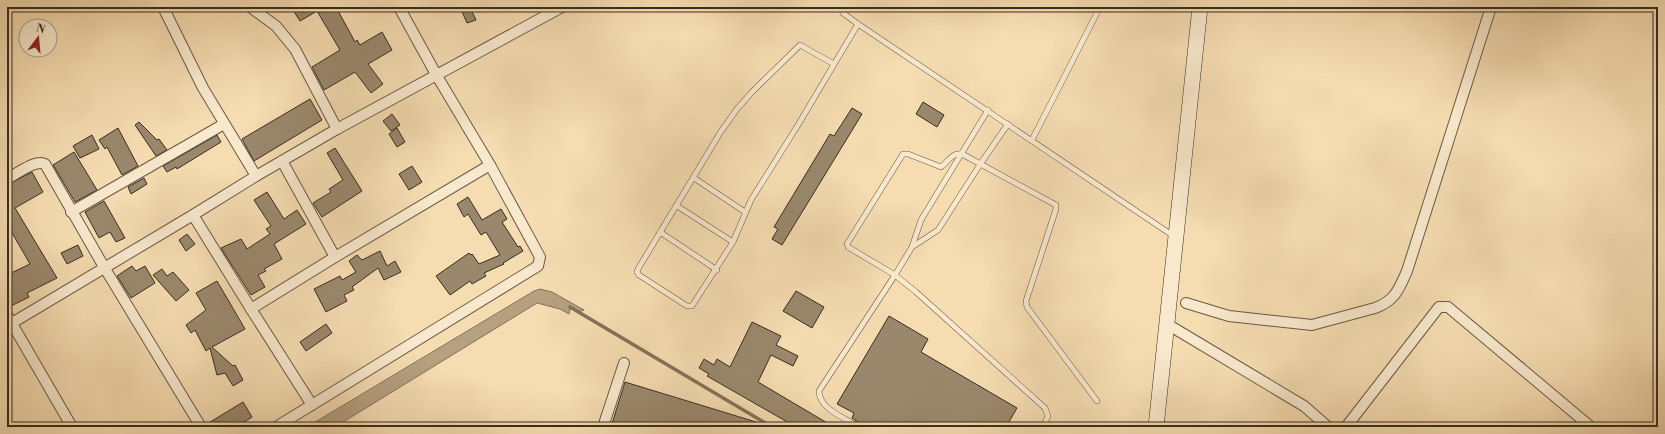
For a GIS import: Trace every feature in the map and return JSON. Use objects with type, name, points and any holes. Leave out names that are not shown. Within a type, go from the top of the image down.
[{"type":"street","points":[[163,7],[204,88],[256,176]]},
{"type":"street","points":[[250,7],[276,26],[295,49],[338,129]]},
{"type":"street","points":[[276,427],[538,266],[540,257],[490,165],[437,76],[399,7]]},
{"type":"street","points":[[1156,427],[1200,7]]},
{"type":"street","points":[[1186,303],[1229,316],[1312,325],[1384,305],[1392,298],[1399,289],[1406,271],[1491,7]]},
{"type":"street","points":[[72,427],[9,321],[193,215],[282,161],[437,76],[555,8]]},
{"type":"street","points":[[71,212],[224,124]]},
{"type":"street","points":[[282,161],[335,257]]},
{"type":"street","points":[[7,179],[36,163],[41,162],[46,166],[71,212],[201,427]]},
{"type":"street","points":[[251,310],[335,257],[490,165]]},
{"type":"street","points":[[193,215],[251,310],[312,405]]},
{"type":"street","points":[[1346,427],[1439,307],[1444,306],[1448,307],[1591,427]]},
{"type":"street","points":[[1167,324],[1304,406],[1328,427]]},
{"type":"street","points":[[603,427],[624,363]]},
{"type":"lane","points":[[841,7],[843,13],[858,24],[988,110],[1175,238]]},
{"type":"lane","points":[[1032,140],[1100,7]]},
{"type":"lane","points":[[834,64],[800,45],[796,47],[752,92],[720,133],[638,269],[637,272],[639,275],[690,307],[692,306],[717,270],[733,242],[745,212],[834,64],[858,24]]},
{"type":"lane","points":[[859,427],[825,406],[819,397],[818,391],[912,247],[920,220],[988,110]]},
{"type":"lane","points":[[912,247],[938,230],[1008,124]]},
{"type":"lane","points":[[1043,427],[1048,416],[1045,408],[895,275],[848,247],[847,244],[903,154],[908,154],[941,167],[953,155],[962,154],[1056,205],[1056,210],[1026,301],[1027,307],[1097,401]]},
{"type":"lane","points":[[694,178],[745,212]]},
{"type":"lane","points":[[677,206],[733,242]]},
{"type":"lane","points":[[660,232],[717,270]]},
{"type":"shaded area","points":[[540,289],[552,292],[584,310],[581,311],[570,309],[569,314],[560,309],[537,303],[335,427],[307,427],[534,291]]},
{"type":"building","points":[[291,7],[336,7],[355,42],[357,40],[360,45],[382,32],[392,50],[368,64],[383,84],[371,93],[355,72],[324,90],[312,67],[340,50],[317,11],[300,21]]},
{"type":"building","points":[[460,7],[470,7],[476,20],[467,23]]},
{"type":"building","points":[[310,99],[322,120],[254,161],[242,139]]},
{"type":"building","points":[[923,102],[944,115],[937,127],[916,114]]},
{"type":"building","points":[[852,108],[862,114],[782,245],[772,239],[778,229],[774,227],[830,134],[834,136]]},
{"type":"building","points":[[392,114],[400,125],[391,131],[383,121]]},
{"type":"building","points":[[139,122],[157,140],[159,139],[167,150],[156,156],[135,125]]},
{"type":"building","points":[[118,128],[138,166],[122,175],[107,147],[105,149],[99,140]]},
{"type":"building","points":[[397,128],[405,142],[397,147],[389,134]]},
{"type":"building","points":[[92,135],[99,149],[80,158],[73,146]]},
{"type":"building","points":[[217,135],[221,142],[177,169],[176,167],[167,172],[163,166]]},
{"type":"building","points":[[335,148],[362,191],[322,217],[313,203],[331,192],[329,189],[343,180],[327,153]]},
{"type":"building","points":[[74,152],[97,190],[75,202],[53,165]]},
{"type":"building","points":[[412,166],[422,182],[409,190],[399,174]]},
{"type":"building","points":[[32,172],[43,192],[15,208],[57,278],[27,293],[29,297],[7,308],[7,275],[30,264],[7,224],[7,185]]},
{"type":"building","points":[[144,178],[147,184],[131,194],[128,187]]},
{"type":"building","points":[[267,192],[284,219],[297,210],[306,224],[274,244],[282,259],[264,269],[266,271],[258,275],[265,287],[251,295],[221,248],[241,239],[247,249],[270,234],[266,229],[271,226],[254,200]]},
{"type":"building","points":[[468,197],[482,220],[501,209],[507,219],[502,222],[518,247],[520,246],[523,251],[503,263],[504,264],[484,273],[486,276],[472,284],[470,281],[450,295],[436,276],[469,253],[471,255],[472,254],[479,264],[500,255],[486,232],[481,235],[468,214],[464,217],[457,204]]},
{"type":"building","points":[[104,201],[125,238],[116,242],[110,232],[99,238],[85,212]]},
{"type":"building","points":[[187,234],[195,244],[186,251],[179,240]]},
{"type":"building","points":[[78,245],[83,256],[67,264],[61,253]]},
{"type":"building","points":[[380,251],[387,266],[395,261],[401,272],[384,280],[378,268],[352,287],[354,290],[344,295],[347,301],[326,312],[314,289],[340,276],[342,280],[356,272],[349,261],[357,255],[362,260]]},
{"type":"building","points":[[132,266],[136,271],[145,266],[155,283],[131,298],[117,276]]},
{"type":"building","points":[[162,269],[167,276],[173,272],[189,290],[176,301],[153,275]]},
{"type":"building","points":[[217,281],[245,329],[212,347],[233,366],[235,365],[243,380],[233,386],[225,373],[217,375],[210,348],[206,351],[195,330],[191,333],[186,325],[206,310],[196,293]]},
{"type":"building","points":[[796,291],[824,307],[812,328],[783,311]]},
{"type":"building","points":[[889,316],[928,339],[921,352],[1017,408],[1006,427],[863,427],[852,418],[854,413],[837,404]]},
{"type":"building","points":[[752,322],[781,336],[776,345],[798,356],[793,366],[771,355],[758,382],[834,427],[796,427],[707,376],[709,374],[699,368],[704,359],[714,365],[717,359],[730,367]]},
{"type":"building","points":[[326,324],[332,333],[306,351],[300,342]]},
{"type":"building","points":[[625,382],[766,425],[765,427],[661,427],[644,422],[642,427],[611,427]]},
{"type":"building","points":[[243,402],[252,417],[236,427],[207,427],[207,424]]},
{"type":"waterway","points":[[570,307],[772,427]]}]
